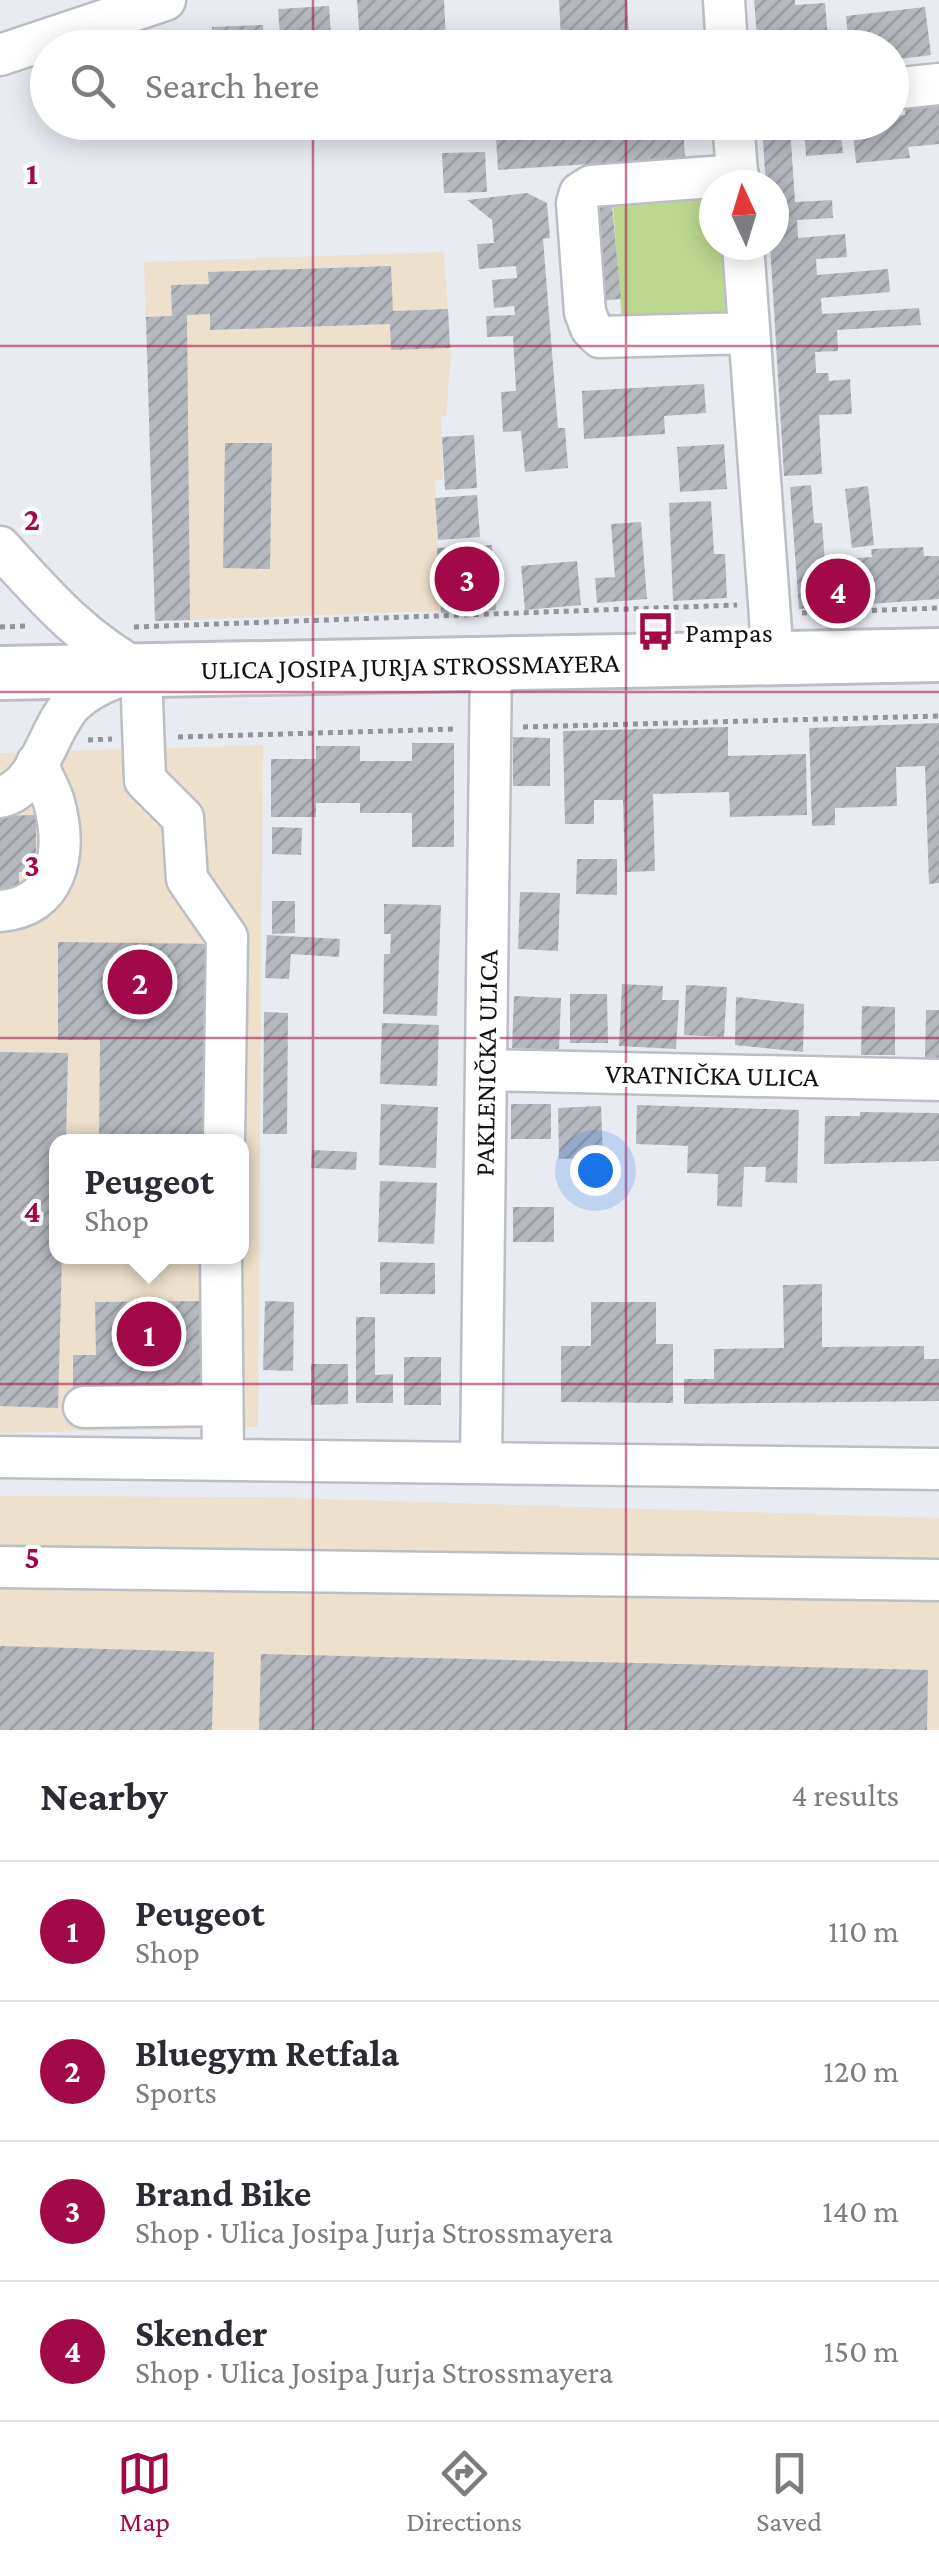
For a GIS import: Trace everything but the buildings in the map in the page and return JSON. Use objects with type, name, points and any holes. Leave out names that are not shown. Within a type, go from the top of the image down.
[{"type":"main road","name":"ULICA JOSIPA JURJA STROSSMAYERA","points":[[0,672],[144,649],[490,664],[939,655]]},
{"type":"street","points":[[75,30],[165,0]]},
{"type":"street","points":[[724,0],[726,30]]},
{"type":"street","points":[[0,55],[30,45]]},
{"type":"street","points":[[909,87],[939,84]]},
{"type":"street","points":[[735,140],[737,170]]},
{"type":"street","points":[[699,182],[591,186],[580,193],[577,203],[585,312],[591,328],[600,337],[749,333]]},
{"type":"street","points":[[744,260],[773,659]]},
{"type":"street","points":[[0,547],[88,639],[144,649]]},
{"type":"street","points":[[0,586],[54,606]]},
{"type":"street","points":[[0,797],[10,795],[24,782],[71,705],[144,649]]},
{"type":"street","points":[[144,649],[145,780],[182,818],[187,879],[228,937],[224,1134]]},
{"type":"street","name":"PAKLENIČKA ULICA","points":[[481,1462],[490,664]]},
{"type":"street","points":[[0,912],[34,904],[56,877],[55,804],[37,763]]},
{"type":"street","name":"VRATNIČKA ULICA","points":[[486,1070],[939,1080]]},
{"type":"street","points":[[220,1264],[223,1458]]},
{"type":"street","points":[[84,1407],[222,1405]]},
{"type":"street","points":[[0,1457],[939,1470]]},
{"type":"street","points":[[0,1567],[939,1580]]},
{"type":"path","points":[[144,649],[770,603],[793,602],[793,613],[939,608]]},
{"type":"shaded area","points":[[444,252],[451,355],[446,416],[441,416],[443,480],[435,480],[440,611],[155,621],[144,262]]},
{"type":"shaded area","points":[[263,745],[258,1427],[0,1433],[0,753]]},
{"type":"shaded area","points":[[0,1496],[258,1497],[939,1518],[939,1730],[0,1730]]},
{"type":"green space","points":[[699,188],[699,260],[729,260],[732,301],[724,315],[622,322],[613,206],[593,206]]},
{"type":"place","name":"Brand Bike","points":[[467,579]]},
{"type":"place","name":"Skender","points":[[838,591]]},
{"type":"place","name":"Pampas","points":[[655,632]]},
{"type":"place","name":"Bluegym Retfala","points":[[140,982]]},
{"type":"place","name":"Peugeot","points":[[149,1334]]}]
